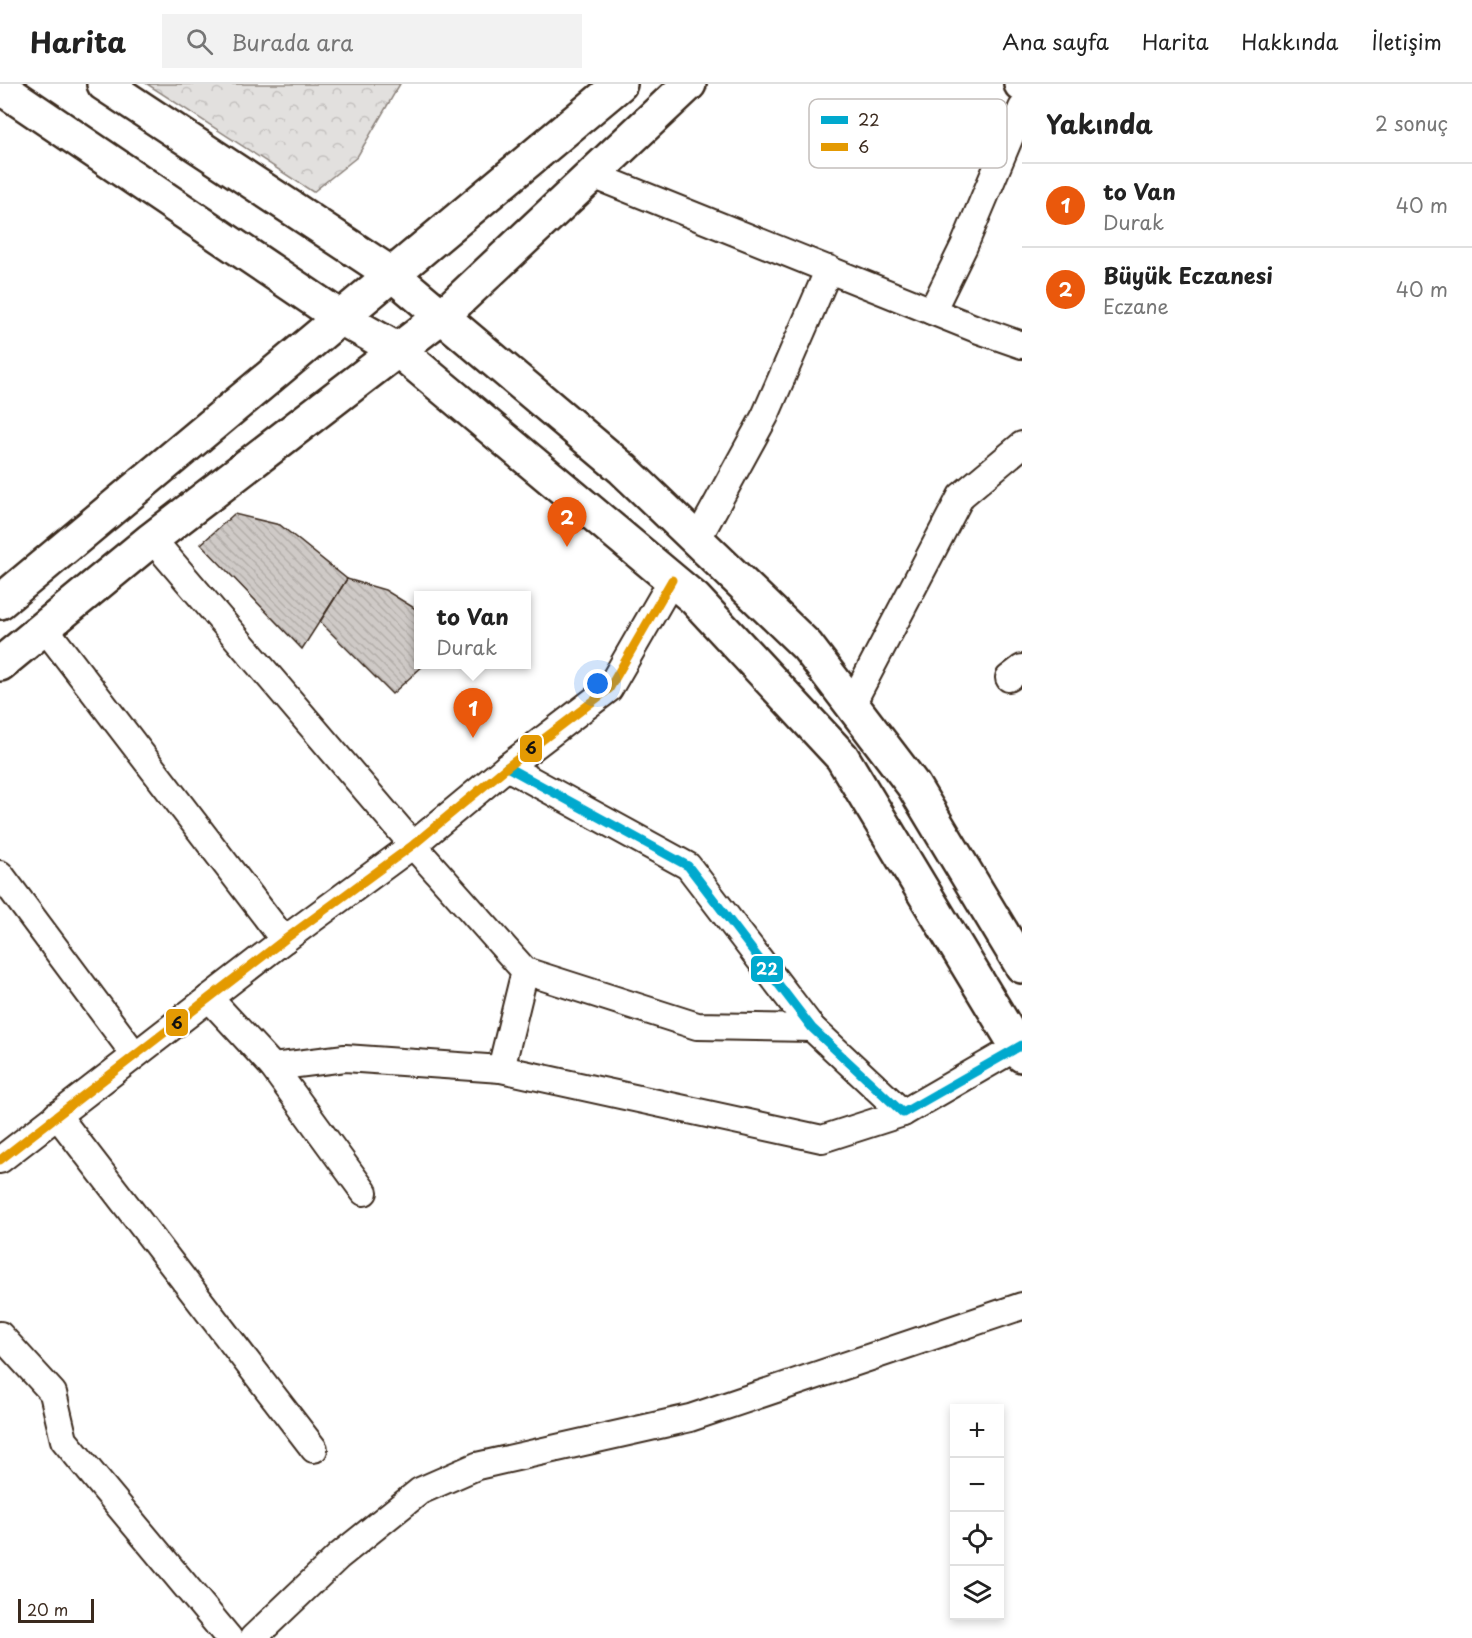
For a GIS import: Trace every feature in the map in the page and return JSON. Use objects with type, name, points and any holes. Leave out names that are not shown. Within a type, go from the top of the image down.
[{"type":"street","points":[[104,84],[393,275],[623,469],[697,540],[807,646],[852,704],[913,785],[1022,966]]},
{"type":"street","points":[[0,602],[620,84]]},
{"type":"street","points":[[0,664],[152,539],[442,316],[689,84]]},
{"type":"street","points":[[0,87],[341,318],[398,350],[695,599],[842,757],[1021,1047],[903,1113],[822,1139],[501,1069],[345,1058],[273,1066]]},
{"type":"street","points":[[1007,144],[1022,108]]},
{"type":"street","points":[[932,311],[964,246],[997,168]]},
{"type":"street","points":[[593,175],[1022,345]]},
{"type":"street","points":[[697,540],[765,416],[829,269]]},
{"type":"street","points":[[852,704],[961,496],[1022,445]]},
{"type":"street","points":[[152,539],[413,845],[525,971],[697,1026],[812,1028]]},
{"type":"street","points":[[0,1160],[284,940],[413,845],[507,767],[609,689],[672,580]]},
{"type":"street","points":[[44,627],[284,940]]},
{"type":"street","points":[[507,767],[688,866],[812,1028],[903,1113]]},
{"type":"street","points":[[0,874],[135,1055]]},
{"type":"street","points":[[501,1069],[525,971]]},
{"type":"street","points":[[209,998],[273,1066],[364,1192]]},
{"type":"street","points":[[57,1115],[314,1449]]},
{"type":"street","points":[[252,1638],[339,1556],[420,1491],[477,1466],[690,1418],[1022,1306]]},
{"type":"street","points":[[0,1335],[53,1393],[64,1440],[229,1638]]},
{"type":"green space","points":[[147,84],[400,84],[357,157],[313,192]]},
{"type":"building","points":[[234,514],[280,525],[347,579],[302,649],[201,544]]},
{"type":"building","points":[[347,579],[385,590],[414,608],[414,669],[420,669],[392,694],[320,622]]},
{"type":"transit line","name":"6","points":[[0,1160],[284,940],[413,845],[507,767],[609,689],[672,580]]},
{"type":"transit line","name":"22","points":[[507,767],[688,866],[812,1028],[903,1113],[1022,1045]]},
{"type":"place","name":"Büyük Eczanesi","points":[[567,547]]},
{"type":"place","name":"to Van","points":[[473,738]]}]
